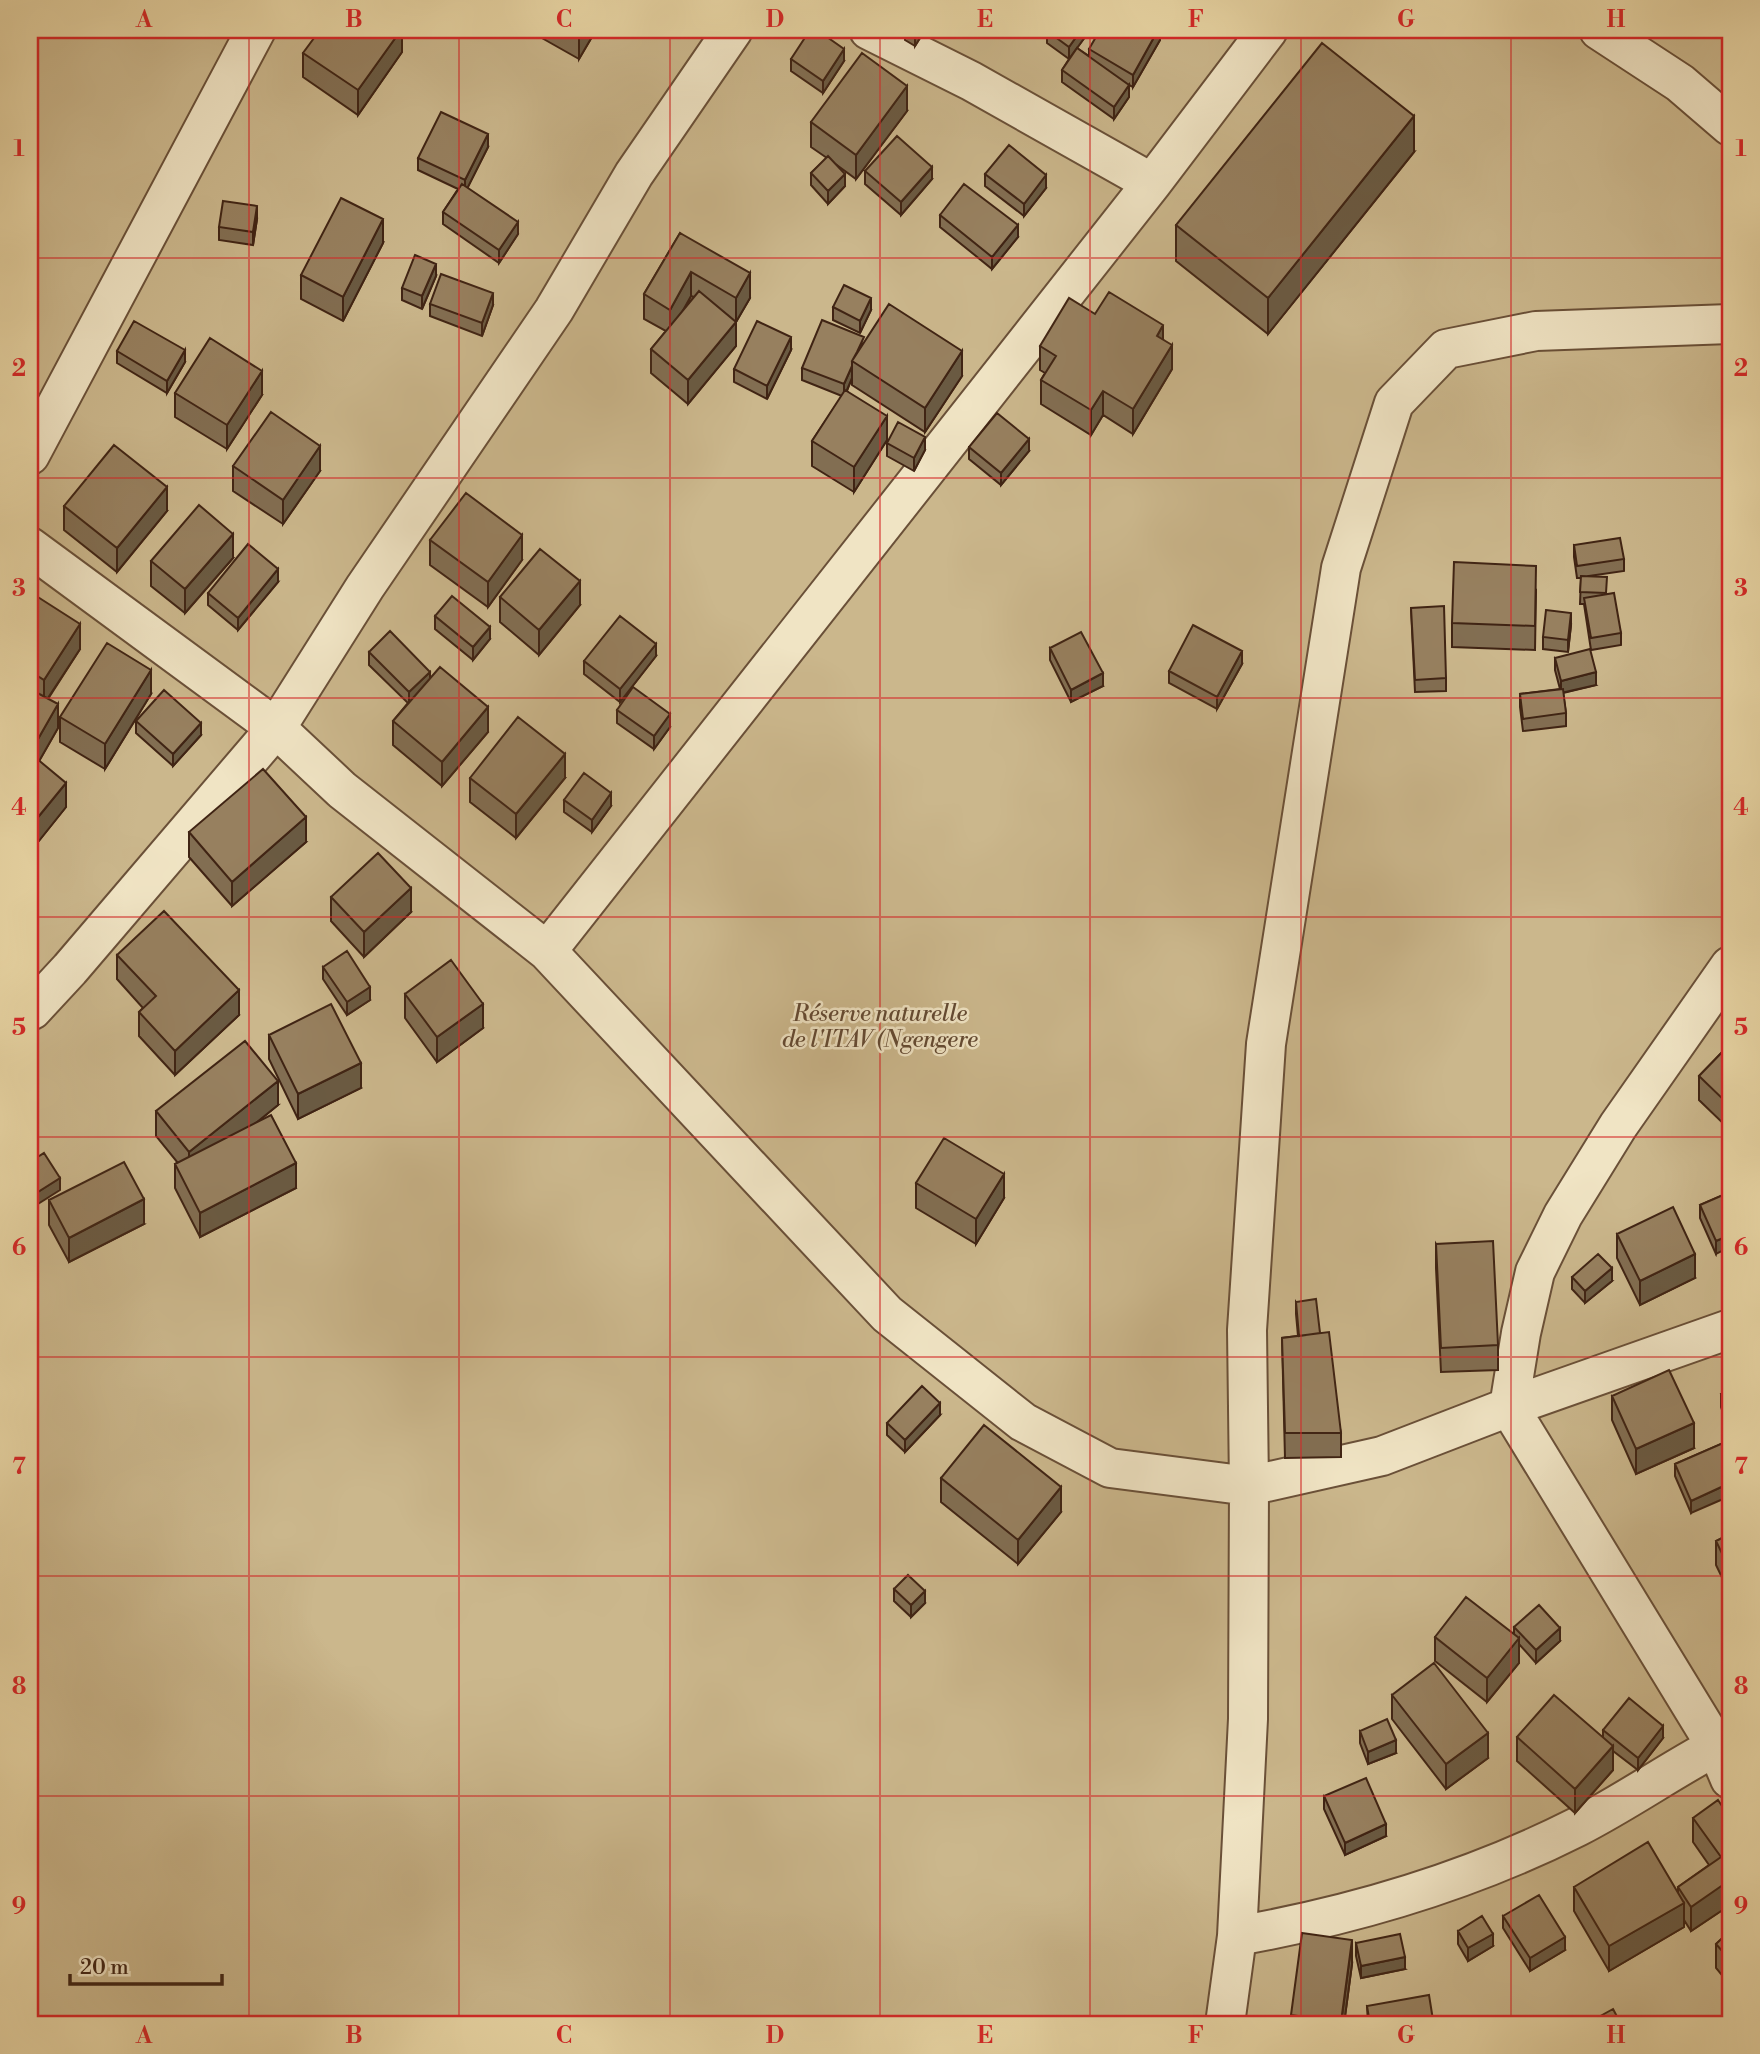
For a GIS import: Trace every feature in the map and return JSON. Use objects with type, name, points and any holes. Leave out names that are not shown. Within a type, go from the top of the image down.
[{"type":"street","points":[[30,455],[256,30]]},
{"type":"street","points":[[30,1007],[32,1010],[70,969],[276,728],[365,587],[554,310],[634,174],[733,30]]},
{"type":"street","points":[[869,30],[971,81],[1152,183]]},
{"type":"street","points":[[547,951],[1152,183],[1268,30]]},
{"type":"street","points":[[1599,30],[1680,83],[1730,126]]},
{"type":"street","points":[[1225,2024],[1237,1936],[1248,1719],[1247,1330],[1266,1044],[1341,568],[1394,403],[1446,349],[1536,331],[1730,324]]},
{"type":"street","points":[[30,547],[276,728],[342,790],[547,951],[887,1314],[1023,1422],[1110,1468],[1249,1486],[1382,1456],[1508,1407],[1730,1329]]},
{"type":"street","points":[[1237,1936],[1301,1925],[1472,1873],[1578,1826],[1725,1754],[1508,1407],[1535,1272],[1563,1215],[1618,1126],[1730,966]]},
{"type":"green space","name":"Réserve naturelle de l'ITAV (Ngengere","points":[[30,30],[1730,30],[1730,2024],[30,2024]]},
{"type":"building","points":[[320,30],[401,30],[358,90],[303,53]]},
{"type":"building","points":[[810,30],[817,30],[844,49],[823,81],[791,59]]},
{"type":"building","points":[[1048,30],[1081,30],[1069,47]]},
{"type":"building","points":[[1100,30],[1158,30],[1133,75],[1089,49]]},
{"type":"building","points":[[1322,43],[1414,116],[1268,298],[1176,225]]},
{"type":"building","points":[[1077,48],[1129,85],[1114,107],[1062,70]]},
{"type":"building","points":[[862,53],[907,86],[856,155],[811,122]]},
{"type":"building","points":[[441,112],[488,134],[465,180],[418,158]]},
{"type":"building","points":[[897,136],[932,167],[901,202],[865,171]]},
{"type":"building","points":[[1009,145],[1046,175],[1024,204],[985,174]]},
{"type":"building","points":[[828,156],[845,174],[828,191],[811,173]]},
{"type":"building","points":[[462,184],[518,222],[499,250],[443,212]]},
{"type":"building","points":[[964,184],[1018,225],[992,257],[940,215]]},
{"type":"building","points":[[341,198],[383,219],[343,297],[301,275]]},
{"type":"building","points":[[223,201],[257,206],[253,232],[219,227]]},
{"type":"building","points":[[680,233],[750,273],[736,298],[691,272],[670,310],[644,294]]},
{"type":"building","points":[[415,255],[436,264],[422,296],[402,288]]},
{"type":"building","points":[[441,274],[493,293],[482,323],[430,304]]},
{"type":"building","points":[[844,285],[871,298],[860,321],[833,307]]},
{"type":"building","points":[[699,291],[736,322],[688,380],[651,349]]},
{"type":"building","points":[[1109,292],[1163,325],[1157,336],[1172,345],[1133,409],[1103,391],[1091,410],[1041,380],[1056,356],[1040,346],[1069,298],[1095,314]]},
{"type":"building","points":[[889,304],[962,351],[925,408],[852,361]]},
{"type":"building","points":[[822,320],[864,337],[844,384],[802,368]]},
{"type":"building","points":[[134,321],[185,350],[167,381],[117,351]]},
{"type":"building","points":[[757,321],[791,337],[767,386],[734,369]]},
{"type":"building","points":[[210,338],[262,371],[227,425],[175,393]]},
{"type":"building","points":[[845,390],[887,416],[854,467],[812,441]]},
{"type":"building","points":[[271,412],[320,446],[283,500],[233,466]]},
{"type":"building","points":[[997,413],[1029,439],[1001,473],[969,447]]},
{"type":"building","points":[[898,422],[925,437],[914,458],[887,443]]},
{"type":"building","points":[[114,445],[167,487],[117,548],[64,506]]},
{"type":"building","points":[[466,493],[522,535],[488,582],[430,540]]},
{"type":"building","points":[[199,505],[233,534],[185,589],[151,561]]},
{"type":"building","points":[[1620,538],[1624,559],[1577,566],[1574,545]]},
{"type":"building","points":[[248,544],[278,569],[238,618],[208,593]]},
{"type":"building","points":[[540,549],[580,581],[539,630],[500,597]]},
{"type":"building","points":[[1454,562],[1536,566],[1535,626],[1452,623]]},
{"type":"building","points":[[1581,576],[1607,577],[1606,593],[1580,592]]},
{"type":"building","points":[[30,592],[80,624],[44,680],[30,671]]},
{"type":"building","points":[[1614,593],[1621,633],[1591,638],[1584,598]]},
{"type":"building","points":[[452,596],[490,627],[473,647],[435,616]]},
{"type":"building","points":[[1444,606],[1446,678],[1415,680],[1411,608]]},
{"type":"building","points":[[1546,610],[1571,613],[1568,640],[1543,637]]},
{"type":"building","points":[[620,616],[656,644],[620,689],[584,661]]},
{"type":"building","points":[[1193,625],[1242,651],[1217,697],[1169,671]]},
{"type":"building","points":[[390,631],[430,672],[409,692],[369,652]]},
{"type":"building","points":[[1081,632],[1103,673],[1071,690],[1050,648]]},
{"type":"building","points":[[107,643],[151,670],[105,744],[60,717]]},
{"type":"building","points":[[1590,649],[1596,672],[1561,681],[1555,658]]},
{"type":"building","points":[[440,667],[488,707],[442,762],[393,721]]},
{"type":"building","points":[[633,687],[670,714],[654,736],[617,710]]},
{"type":"building","points":[[30,689],[58,704],[34,746],[30,744]]},
{"type":"building","points":[[1563,689],[1566,713],[1523,719],[1520,694]]},
{"type":"building","points":[[164,690],[201,723],[173,754],[136,721]]},
{"type":"building","points":[[518,717],[565,754],[516,814],[470,778]]},
{"type":"building","points":[[30,753],[66,783],[30,827]]},
{"type":"building","points":[[263,769],[306,817],[232,882],[189,832]]},
{"type":"building","points":[[584,773],[611,793],[592,820],[564,800]]},
{"type":"building","points":[[378,853],[411,888],[364,932],[331,897]]},
{"type":"building","points":[[164,911],[239,990],[175,1051],[139,1012],[156,996],[117,955]]},
{"type":"building","points":[[347,951],[370,987],[347,1002],[323,967]]},
{"type":"building","points":[[451,960],[483,1004],[437,1037],[405,994]]},
{"type":"building","points":[[331,1004],[361,1063],[298,1094],[269,1035]]},
{"type":"building","points":[[245,1041],[278,1081],[189,1152],[156,1111]]},
{"type":"building","points":[[1730,1044],[1730,1106],[1699,1076]]},
{"type":"building","points":[[271,1115],[296,1163],[200,1213],[175,1164]]},
{"type":"building","points":[[944,1138],[1004,1174],[976,1219],[916,1183]]},
{"type":"building","points":[[44,1153],[60,1178],[30,1197],[30,1162]]},
{"type":"building","points":[[124,1162],[144,1199],[69,1238],[49,1200]]},
{"type":"building","points":[[1730,1192],[1730,1235],[1716,1241],[1700,1205]]},
{"type":"building","points":[[1673,1207],[1695,1254],[1640,1281],[1617,1234]]},
{"type":"building","points":[[1493,1241],[1498,1345],[1441,1348],[1436,1244]]},
{"type":"building","points":[[1598,1254],[1612,1268],[1585,1291],[1572,1277]]},
{"type":"building","points":[[1316,1299],[1320,1333],[1299,1336],[1296,1302]]},
{"type":"building","points":[[1329,1332],[1341,1433],[1285,1433],[1282,1338]]},
{"type":"building","points":[[1669,1370],[1694,1423],[1636,1449],[1612,1396]]},
{"type":"building","points":[[922,1386],[940,1403],[905,1440],[887,1423]]},
{"type":"building","points":[[1730,1391],[1730,1420],[1721,1394]]},
{"type":"building","points":[[984,1425],[1061,1487],[1018,1540],[941,1478]]},
{"type":"building","points":[[1730,1440],[1730,1483],[1691,1501],[1675,1464]]},
{"type":"building","points":[[1730,1534],[1730,1570],[1716,1541]]},
{"type":"building","points":[[908,1575],[925,1591],[911,1605],[894,1589]]},
{"type":"building","points":[[1466,1597],[1519,1638],[1487,1678],[1435,1637]]},
{"type":"building","points":[[1539,1605],[1560,1628],[1536,1650],[1514,1627]]},
{"type":"building","points":[[1730,1634],[1730,1652],[1723,1639]]},
{"type":"building","points":[[1434,1663],[1488,1733],[1446,1764],[1392,1695]]},
{"type":"building","points":[[1554,1695],[1613,1746],[1575,1789],[1517,1737]]},
{"type":"building","points":[[1629,1698],[1663,1726],[1638,1758],[1603,1730]]},
{"type":"building","points":[[1387,1719],[1396,1740],[1368,1752],[1360,1731]]},
{"type":"building","points":[[1366,1778],[1386,1824],[1345,1843],[1324,1796]]},
{"type":"building","points":[[1718,1800],[1730,1818],[1730,1880],[1691,1907],[1678,1887],[1721,1857],[1693,1818]]},
{"type":"building","points":[[1648,1842],[1684,1903],[1609,1946],[1574,1887]]},
{"type":"building","points":[[1539,1895],[1565,1937],[1530,1958],[1503,1916]]},
{"type":"building","points":[[1482,1916],[1493,1934],[1468,1948],[1458,1931]]},
{"type":"building","points":[[1730,1931],[1730,1960],[1716,1944]]},
{"type":"building","points":[[1302,1933],[1352,1940],[1341,2022],[1291,2015]]},
{"type":"building","points":[[1400,1934],[1405,1957],[1361,1966],[1356,1943]]},
{"type":"building","points":[[1429,1995],[1433,2020],[1412,2024],[1370,2024],[1367,2006]]},
{"type":"building","points":[[1613,2009],[1621,2024],[1586,2024]]}]
